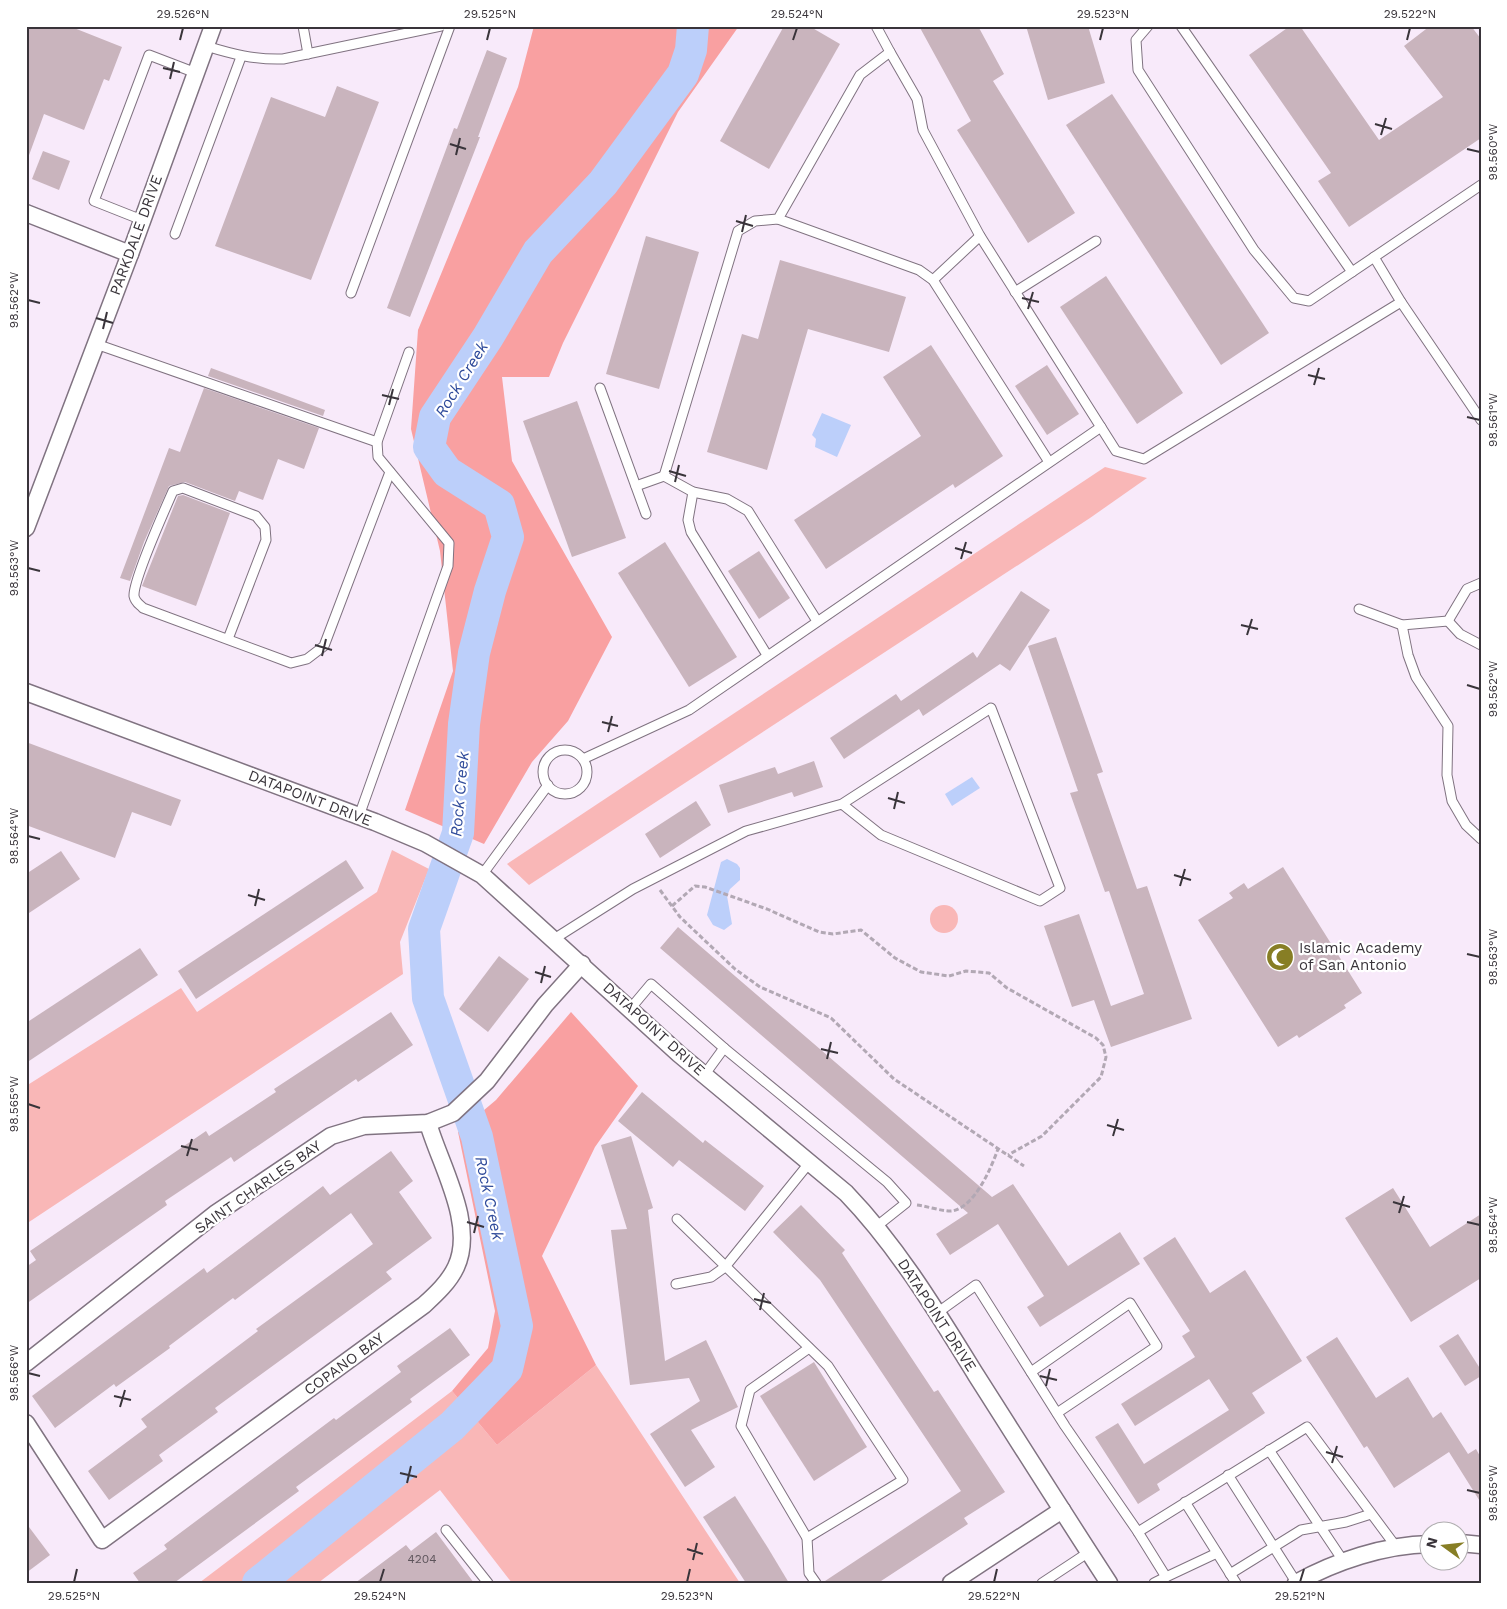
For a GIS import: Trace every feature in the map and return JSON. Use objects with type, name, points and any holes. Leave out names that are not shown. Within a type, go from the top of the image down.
[{"type":"street","name":"PARKDALE DRIVE","points":[[26,528],[130,254],[206,46],[210,27]]},
{"type":"street","points":[[26,214],[130,254]]},
{"type":"street","name":"DATAPOINT DRIVE","points":[[26,692],[359,816],[425,844],[477,871],[582,964],[679,1054],[846,1193],[877,1226],[937,1313],[1109,1583]]},
{"type":"street","name":"SAINT CHARLES BAY","points":[[26,1362],[215,1214],[313,1147],[332,1136],[364,1126],[428,1123],[453,1113],[487,1081],[545,1005],[582,964]]},
{"type":"street","name":"COPANO BAY","points":[[26,1423],[102,1540],[424,1305],[441,1288],[460,1257],[460,1215],[428,1123]]},
{"type":"street","points":[[951,1583],[1062,1510]]},
{"type":"street","points":[[1296,1582],[1317,1578],[1344,1562],[1397,1548],[1420,1545]]},
{"type":"lane","points":[[303,26],[308,54]]},
{"type":"lane","points":[[206,46],[241,57],[262,60],[308,54],[441,26]]},
{"type":"lane","points":[[351,293],[450,26]]},
{"type":"lane","points":[[876,26],[917,99],[923,130],[980,236],[1116,451],[1144,459],[1401,302]]},
{"type":"lane","points":[[1148,26],[1136,40],[1138,70],[1254,250],[1294,298],[1309,301],[1481,185]]},
{"type":"lane","points":[[1180,26],[1352,272]]},
{"type":"lane","points":[[778,219],[860,75],[890,52]]},
{"type":"lane","points":[[142,220],[94,202],[149,55],[196,73]]},
{"type":"lane","points":[[175,234],[241,57]]},
{"type":"lane","points":[[664,476],[738,230],[755,221],[778,219],[919,270],[933,280],[1049,462]]},
{"type":"lane","points":[[933,280],[980,236]]},
{"type":"lane","points":[[1015,292],[1096,241]]},
{"type":"lane","points":[[1374,257],[1401,302],[1481,420]]},
{"type":"lane","points":[[96,344],[377,442]]},
{"type":"lane","points":[[359,816],[448,566],[448,543],[378,457],[377,442],[409,352]]},
{"type":"lane","points":[[600,388],[646,514]]},
{"type":"lane","points":[[583,759],[689,710],[1101,427]]},
{"type":"lane","points":[[228,639],[266,540],[265,527],[256,516],[223,501],[183,488],[173,491],[141,571],[134,595],[136,602],[144,608],[291,663],[307,659],[324,646],[390,472]]},
{"type":"lane","points":[[636,486],[664,476],[693,492],[727,499],[748,511],[817,621]]},
{"type":"lane","points":[[693,492],[688,520],[691,532],[767,655]]},
{"type":"lane","points":[[1448,621],[1466,590],[1481,583]]},
{"type":"lane","points":[[1360,609],[1402,625],[1448,621]]},
{"type":"lane","points":[[1448,621],[1460,634],[1481,645]]},
{"type":"lane","points":[[1402,625],[1408,655],[1416,677],[1448,726],[1447,775],[1452,801],[1466,825],[1481,839]]},
{"type":"lane","points":[[554,939],[652,879],[746,831],[842,804],[992,708],[1060,888],[1040,901],[881,835],[842,804]]},
{"type":"lane","points":[[571,751],[583,759],[586,766],[586,781],[575,792],[560,794],[548,785],[544,770],[550,757],[556,752],[571,751]]},
{"type":"lane","points":[[477,871],[548,785]]},
{"type":"lane","points":[[630,1009],[652,984],[724,1048],[887,1182],[906,1203],[877,1226]]},
{"type":"lane","points":[[705,1074],[724,1048]]},
{"type":"lane","points":[[676,1284],[711,1277],[725,1267],[810,1162]]},
{"type":"lane","points":[[677,1219],[828,1366],[903,1480],[807,1538]]},
{"type":"lane","points":[[937,1313],[976,1285],[1057,1413],[1138,1532],[1166,1577]]},
{"type":"lane","points":[[1031,1372],[1130,1302],[1156,1346],[1057,1413]]},
{"type":"lane","points":[[809,1348],[750,1390],[740,1426],[807,1538],[809,1573],[816,1583]]},
{"type":"lane","points":[[1138,1532],[1307,1427],[1397,1548]]},
{"type":"lane","points":[[1269,1450],[1344,1562]]},
{"type":"lane","points":[[1228,1476],[1296,1582]]},
{"type":"lane","points":[[1185,1502],[1236,1583]]},
{"type":"lane","points":[[1230,1574],[1301,1530],[1346,1522],[1371,1514]]},
{"type":"lane","points":[[446,1530],[488,1583]]},
{"type":"lane","points":[[1048,1581],[1089,1552]]},
{"type":"lane","points":[[1154,1583],[1217,1553]]},
{"type":"path","points":[[652,879],[680,917],[736,969],[760,987],[832,1018],[894,1079],[1024,1166]]},
{"type":"path","points":[[672,906],[695,886],[710,888],[731,895],[819,932],[833,934],[853,929],[861,930],[895,958],[921,972],[949,976],[966,971],[988,974],[1013,992],[1096,1038],[1103,1045],[1106,1057],[1101,1077],[1042,1136],[1008,1156]]},
{"type":"path","points":[[906,1203],[948,1210],[962,1207],[976,1194],[991,1167],[998,1149]]},
{"type":"shaded area","points":[[534,26],[739,26],[678,112],[563,343],[549,377],[502,377],[512,461],[612,637],[568,721],[532,762],[484,844],[405,810],[453,671],[440,551],[411,429],[418,330],[518,87]]},
{"type":"shaded area","points":[[1105,467],[1147,478],[1090,518],[529,885],[507,864]]},
{"type":"shaded area","points":[[392,850],[429,869],[400,942],[403,974],[26,1224],[26,1086],[181,988],[197,1012],[377,892]]},
{"type":"shaded area","points":[[944,905],[954,909],[958,919],[954,929],[944,933],[934,929],[930,919],[934,909]]},
{"type":"shaded area","points":[[571,1012],[638,1086],[595,1147],[542,1256],[596,1365],[497,1445],[452,1391],[488,1348],[495,1311],[458,1132],[496,1100]]},
{"type":"shaded area","points":[[596,1365],[740,1583],[512,1583],[440,1490],[318,1583],[199,1583],[452,1391],[497,1445]]},
{"type":"water","points":[[822,413],[851,425],[837,457],[815,447],[816,439],[812,435]]},
{"type":"water","points":[[972,777],[980,788],[952,806],[945,794]]},
{"type":"water","points":[[727,859],[737,864],[740,868],[740,880],[730,889],[727,896],[732,924],[724,930],[713,925],[707,915],[721,862]]},
{"type":"building","points":[[26,26],[69,26],[122,47],[109,81],[104,79],[84,130],[44,114],[28,158]]},
{"type":"building","points":[[784,26],[809,26],[840,44],[769,169],[720,141]]},
{"type":"building","points":[[919,26],[978,26],[1004,74],[993,81],[1075,213],[1028,243],[957,130],[971,121]]},
{"type":"building","points":[[1026,26],[1088,26],[1105,83],[1048,100]]},
{"type":"building","points":[[1290,26],[1300,26],[1379,140],[1443,97],[1404,46],[1430,26],[1471,26],[1481,39],[1481,138],[1349,227],[1318,181],[1331,173],[1249,55]]},
{"type":"building","points":[[487,50],[507,58],[478,137],[480,137],[410,317],[387,308],[454,128],[457,129]]},
{"type":"building","points":[[337,86],[379,102],[311,280],[215,246],[271,97],[325,117]]},
{"type":"building","points":[[1112,94],[1269,333],[1221,365],[1066,125]]},
{"type":"building","points":[[43,151],[70,161],[59,190],[32,179]]},
{"type":"building","points":[[646,236],[699,252],[659,389],[606,374]]},
{"type":"building","points":[[780,260],[906,297],[889,352],[808,329],[767,470],[707,452],[742,334],[758,339]]},
{"type":"building","points":[[1106,276],[1183,393],[1137,424],[1060,307]]},
{"type":"building","points":[[931,345],[1003,456],[955,488],[953,484],[826,569],[794,520],[921,436],[883,377]]},
{"type":"building","points":[[1047,365],[1079,414],[1047,435],[1015,386]]},
{"type":"building","points":[[211,368],[325,410],[323,416],[208,376]]},
{"type":"building","points":[[204,388],[319,428],[304,469],[278,459],[263,500],[239,491],[235,501],[185,482],[169,486],[144,542],[130,581],[120,578],[169,448],[180,452]]},
{"type":"building","points":[[577,401],[626,538],[572,557],[523,421]]},
{"type":"building","points":[[183,495],[230,513],[196,606],[142,586],[178,496]]},
{"type":"building","points":[[665,542],[737,657],[689,687],[618,573]]},
{"type":"building","points":[[759,551],[790,598],[759,619],[728,571]]},
{"type":"building","points":[[1021,591],[1050,610],[1010,671],[1000,664],[923,716],[919,709],[844,759],[830,738],[896,694],[901,701],[973,652],[977,658]]},
{"type":"building","points":[[1056,637],[1103,772],[1097,774],[1137,889],[1147,886],[1192,1019],[1111,1047],[1094,1000],[1072,1007],[1044,926],[1079,914],[1111,1006],[1144,994],[1109,891],[1105,892],[1070,793],[1078,791],[1028,646]]},
{"type":"building","points":[[26,742],[181,800],[171,826],[132,812],[115,858],[26,825]]},
{"type":"building","points":[[814,761],[823,787],[794,797],[792,792],[728,813],[719,785],[775,767],[778,774]]},
{"type":"building","points":[[696,801],[711,825],[660,858],[645,834]]},
{"type":"building","points":[[61,851],[80,879],[26,915],[26,874]]},
{"type":"building","points":[[346,860],[364,888],[196,999],[178,971]]},
{"type":"building","name":"Islamic Academy of San Antonio","points":[[1283,867],[1362,993],[1344,1005],[1346,1008],[1299,1038],[1297,1035],[1278,1047],[1198,920],[1233,898],[1229,893],[1244,883],[1248,889]]},
{"type":"building","points":[[678,927],[992,1197],[1013,1184],[1068,1266],[1120,1232],[1140,1264],[1040,1327],[1027,1307],[1044,1296],[998,1224],[950,1255],[936,1234],[968,1213],[660,948]]},
{"type":"building","points":[[140,948],[158,975],[26,1063],[26,1023]]},
{"type":"building","points":[[499,956],[529,979],[488,1032],[459,1009]]},
{"type":"building","points":[[391,1012],[413,1045],[358,1082],[356,1079],[234,1162],[231,1157],[165,1201],[167,1205],[26,1304],[26,1267],[36,1260],[30,1251],[206,1131],[209,1136],[276,1092],[274,1089]]},
{"type":"building","points":[[642,1092],[703,1143],[705,1140],[764,1186],[745,1211],[679,1160],[673,1167],[618,1121]]},
{"type":"building","points":[[631,1136],[653,1208],[648,1210],[665,1361],[706,1340],[738,1407],[691,1430],[715,1467],[685,1487],[650,1434],[700,1401],[689,1378],[630,1385],[611,1230],[627,1229],[601,1145]]},
{"type":"building","points":[[391,1151],[413,1181],[399,1192],[432,1238],[386,1272],[392,1279],[215,1408],[218,1412],[159,1455],[163,1461],[109,1500],[88,1471],[147,1427],[141,1419],[258,1331],[256,1329],[373,1244],[351,1213],[235,1300],[233,1298],[169,1346],[170,1348],[116,1387],[114,1384],[55,1428],[32,1396],[204,1268],[207,1273],[323,1186],[330,1195]]},
{"type":"building","points":[[1393,1188],[1430,1247],[1481,1214],[1481,1278],[1411,1322],[1345,1218]]},
{"type":"building","points":[[801,1205],[845,1250],[842,1253],[934,1392],[938,1390],[1005,1492],[964,1518],[968,1524],[878,1583],[822,1583],[961,1491],[820,1280],[773,1232]]},
{"type":"building","points":[[1175,1237],[1210,1293],[1245,1270],[1302,1361],[1252,1393],[1265,1413],[1157,1484],[1160,1490],[1138,1504],[1095,1437],[1118,1423],[1144,1464],[1229,1410],[1209,1379],[1135,1426],[1121,1404],[1195,1357],[1182,1336],[1190,1331],[1143,1258]]},
{"type":"building","points":[[450,1328],[470,1355],[410,1399],[412,1402],[296,1487],[299,1491],[174,1583],[140,1583],[133,1573],[167,1549],[164,1545],[334,1418],[336,1420],[401,1372],[397,1366]]},
{"type":"building","points":[[1458,1334],[1481,1370],[1481,1376],[1465,1386],[1439,1346]]},
{"type":"building","points":[[1337,1337],[1376,1398],[1408,1377],[1433,1418],[1441,1412],[1468,1454],[1476,1449],[1481,1458],[1481,1503],[1449,1452],[1394,1488],[1367,1446],[1364,1448],[1306,1357]]},
{"type":"building","points":[[814,1362],[867,1447],[814,1481],[760,1396]]},
{"type":"building","points":[[735,1496],[789,1583],[746,1583],[703,1517]]},
{"type":"building","points":[[26,1523],[50,1555],[26,1573]]},
{"type":"building","points":[[436,1532],[474,1583],[355,1583],[406,1545],[411,1551]]},
{"type":"waterway","name":"Rock Creek","points":[[258,1583],[452,1426],[507,1369],[517,1326],[477,1137],[428,998],[424,929],[458,833],[464,724],[474,653],[490,591],[508,537],[499,505],[447,472],[429,447],[435,417],[488,337],[538,252],[603,183],[683,74],[691,50],[693,26]]},
{"type":"place","name":"Islamic Academy of San Antonio","points":[[1280,957]]}]
